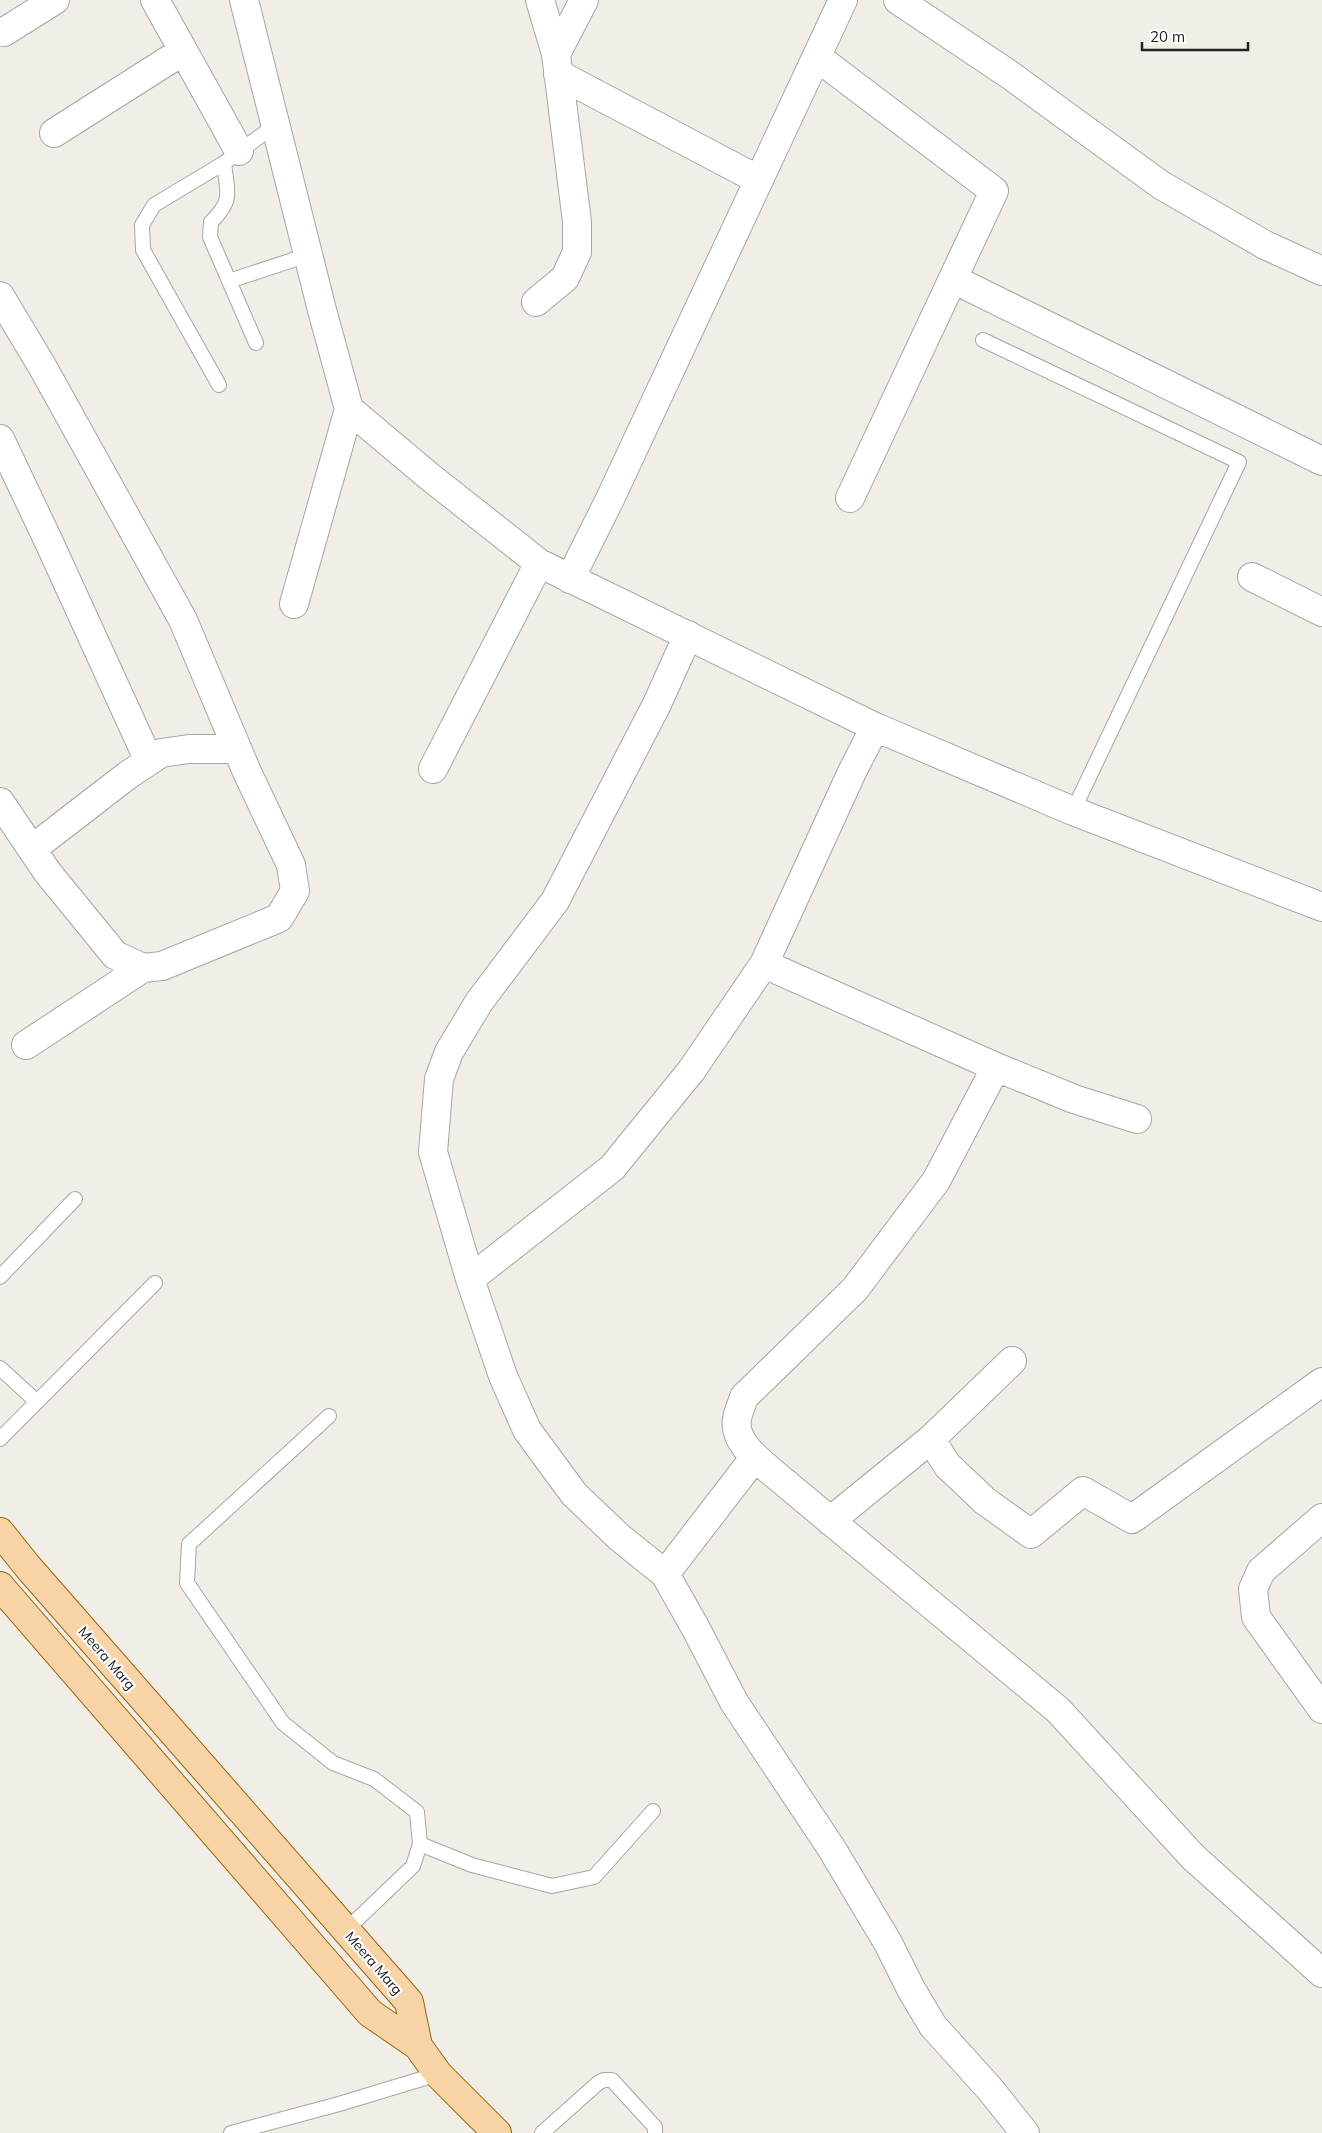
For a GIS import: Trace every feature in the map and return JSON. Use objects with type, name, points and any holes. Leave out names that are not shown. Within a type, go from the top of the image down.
[{"type":"main road","name":"Meera Marg","points":[[0,1532],[34,1574],[409,2002],[418,2046]]},
{"type":"main road","points":[[0,1586],[370,2013],[418,2046],[438,2074],[497,2133]]},
{"type":"street","points":[[4,32],[55,0]]},
{"type":"street","points":[[155,0],[183,51],[232,157]]},
{"type":"street","points":[[244,0],[349,409],[294,604]]},
{"type":"street","points":[[536,302],[565,278],[577,252],[577,222],[557,64],[540,0]]},
{"type":"street","points":[[557,64],[584,0]]},
{"type":"street","points":[[570,579],[609,501],[843,0]]},
{"type":"street","points":[[898,0],[1010,75],[1161,185],[1265,245],[1322,271]]},
{"type":"street","points":[[54,133],[183,51]]},
{"type":"street","points":[[817,57],[994,191],[850,498]]},
{"type":"street","points":[[557,64],[759,180]]},
{"type":"street","points":[[953,279],[1322,461]]},
{"type":"street","points":[[0,296],[42,366],[183,620],[237,749],[291,865],[295,891],[279,918],[162,966],[143,968],[26,1045]]},
{"type":"street","points":[[349,409],[430,477],[539,563],[570,579],[874,727],[1073,811],[1322,907]]},
{"type":"street","points":[[0,439],[149,761]]},
{"type":"street","points":[[433,769],[539,563]]},
{"type":"street","points":[[1252,577],[1322,612]]},
{"type":"street","points":[[688,635],[656,704],[555,901],[479,1002],[449,1052],[439,1079],[433,1152],[470,1279],[503,1376],[527,1430],[574,1494],[619,1537],[665,1574],[734,1702],[832,1849],[888,1943],[911,1989],[933,2026],[989,2088],[1025,2133]]},
{"type":"street","points":[[470,1279],[612,1168],[691,1071],[764,964],[874,727]]},
{"type":"street","points":[[32,849],[128,775],[161,753],[189,749],[237,749]]},
{"type":"street","points":[[0,802],[48,873],[115,955],[143,968]]},
{"type":"street","points":[[764,964],[996,1067],[1074,1099],[1137,1119]]},
{"type":"street","points":[[996,1067],[936,1181],[861,1282],[744,1397],[736,1420],[738,1434],[755,1457],[1058,1710],[1193,1857],[1322,1973]]},
{"type":"street","points":[[830,1521],[931,1439],[1012,1361]]},
{"type":"street","points":[[931,1439],[946,1465],[985,1501],[1031,1534],[1083,1491],[1132,1519],[1322,1382]]},
{"type":"street","points":[[665,1574],[755,1457]]},
{"type":"street","points":[[1322,1518],[1261,1571],[1253,1589],[1256,1617],[1322,1709]]},
{"type":"lane","points":[[219,385],[143,250],[142,226],[154,205],[232,157],[275,125]]},
{"type":"lane","points":[[232,157],[228,196],[224,210],[211,222],[210,238],[256,343]]},
{"type":"lane","points":[[229,281],[308,255]]},
{"type":"lane","points":[[983,340],[1239,462],[1073,811]]},
{"type":"lane","points":[[0,1277],[75,1199]]},
{"type":"lane","points":[[0,1439],[155,1284]]},
{"type":"lane","points":[[0,1368],[37,1402]]},
{"type":"lane","points":[[329,1416],[189,1544],[187,1583],[283,1723],[333,1763],[374,1779],[418,1812],[420,1844],[413,1866],[346,1930]]},
{"type":"lane","points":[[420,1844],[472,1865],[552,1886],[594,1877],[653,1811]]},
{"type":"lane","points":[[231,2133],[339,2104],[438,2074]]},
{"type":"lane","points":[[542,2133],[598,2083],[604,2080],[612,2080],[655,2128],[655,2133]]}]
